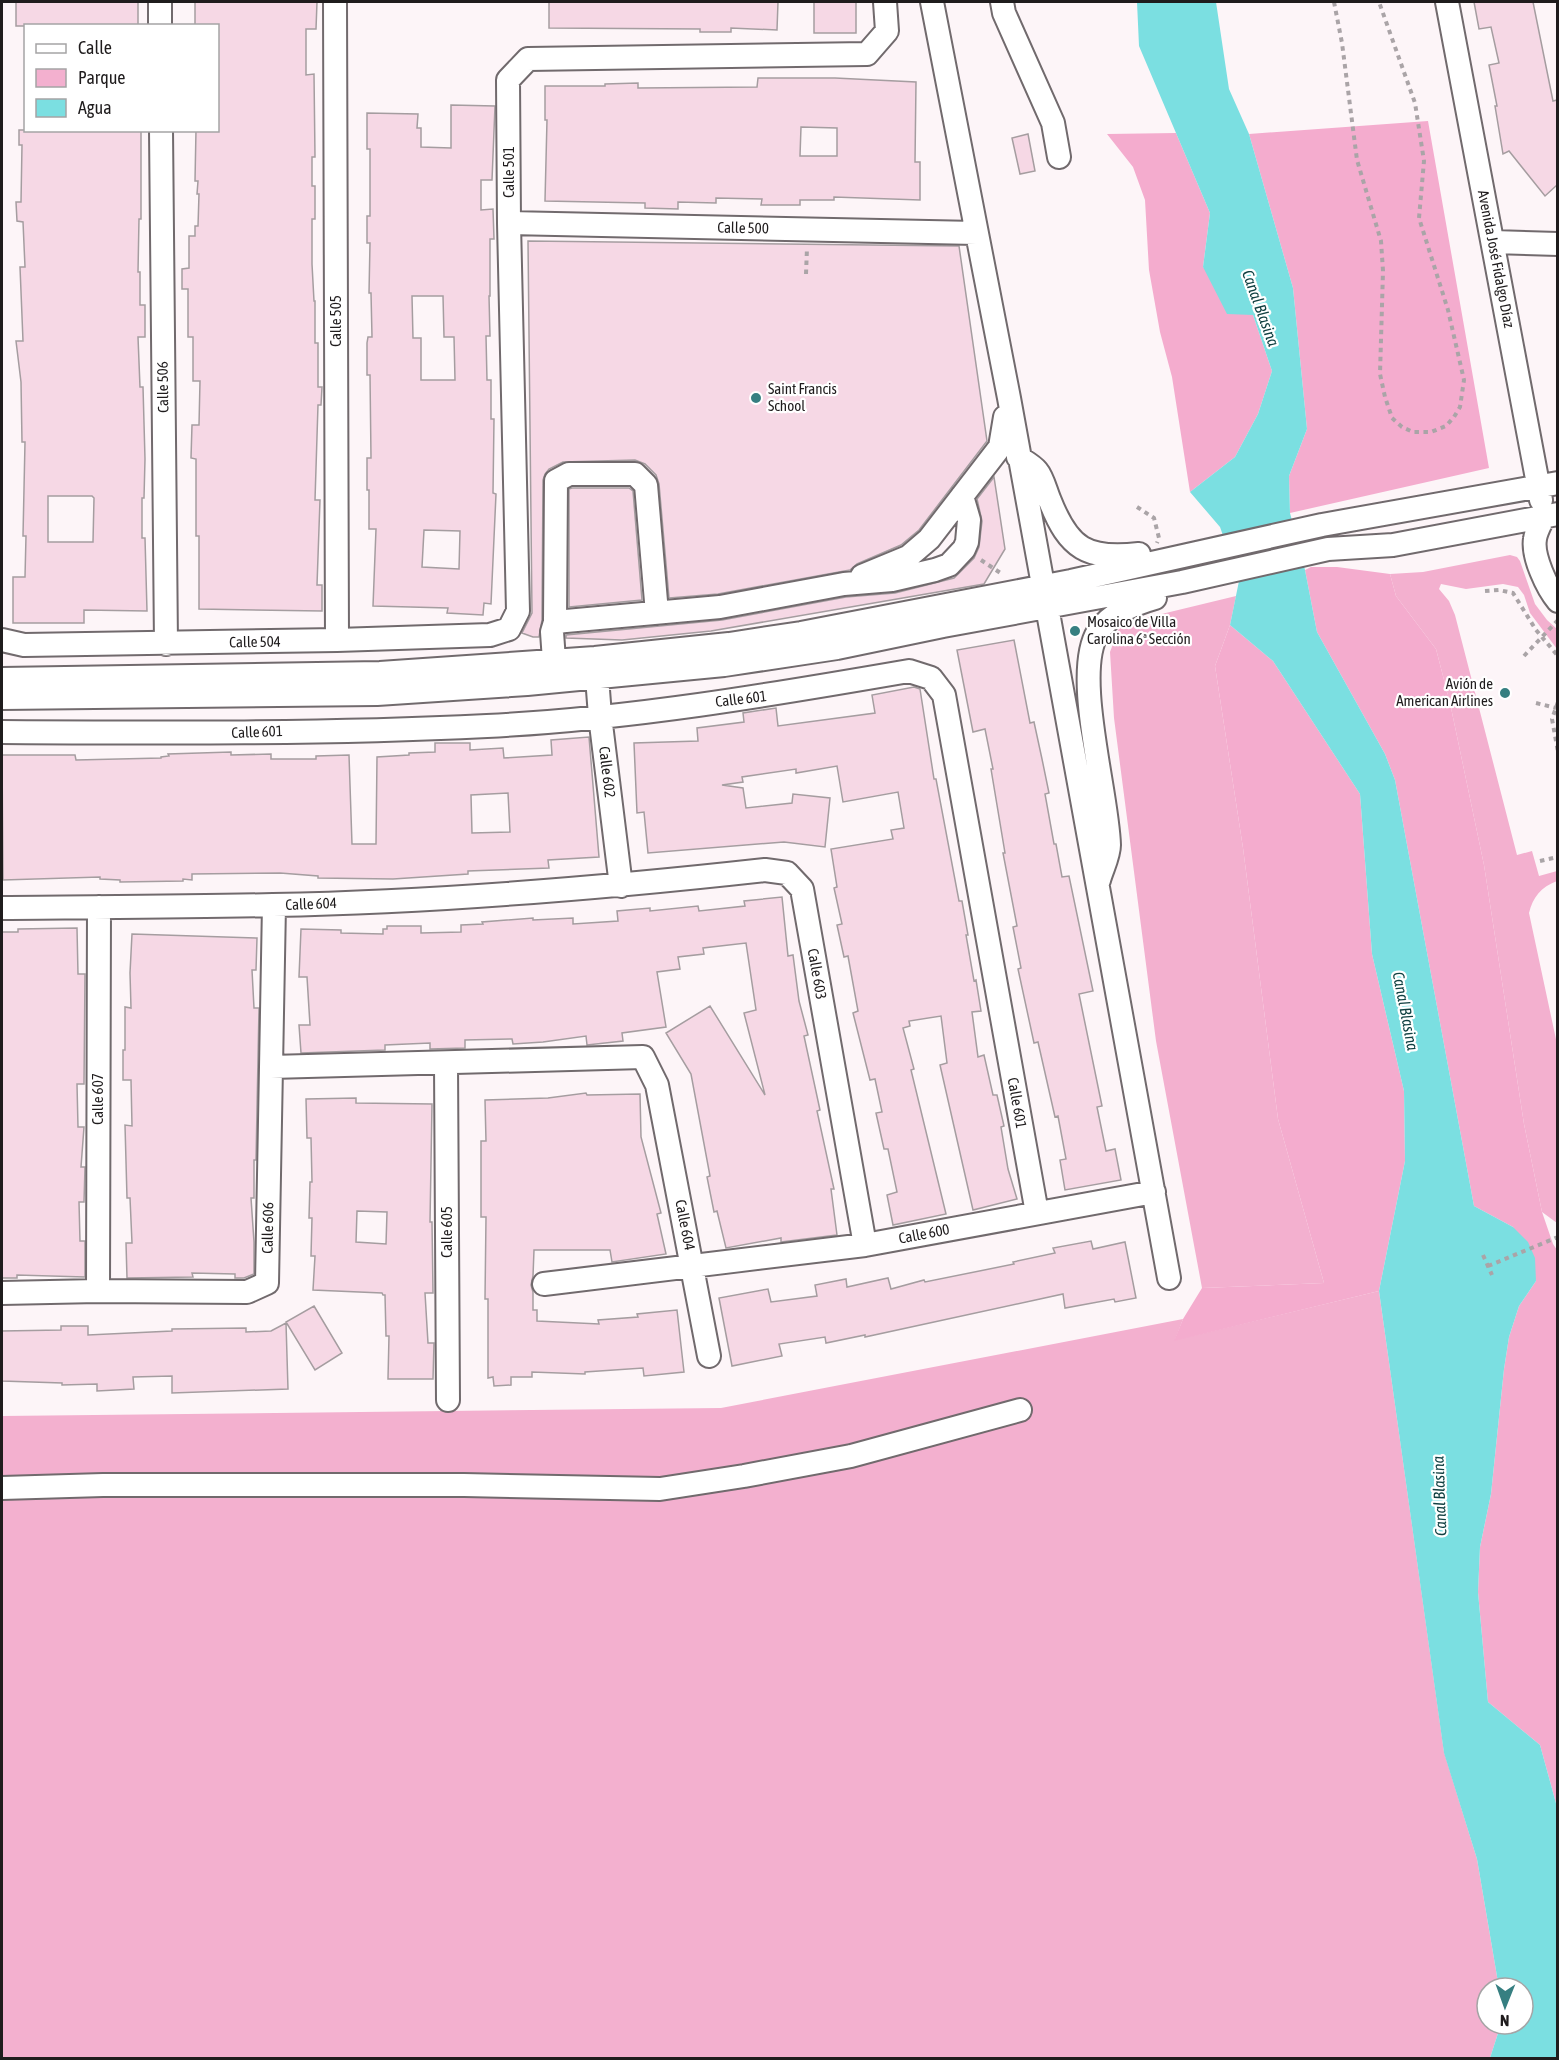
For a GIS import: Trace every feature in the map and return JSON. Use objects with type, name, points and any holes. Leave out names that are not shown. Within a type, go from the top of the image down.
[{"type":"street","points":[[160,2],[160,24]]},
{"type":"street","name":"Calle 505","points":[[335,2],[337,640]]},
{"type":"street","name":"Calle 501","points":[[508,629],[518,611],[508,80],[528,59],[867,54],[887,30],[885,2]]},
{"type":"street","points":[[932,2],[1009,398],[1168,1278]]},
{"type":"street","points":[[1002,2],[1004,13],[1053,123],[1059,157]]},
{"type":"street","name":"Avenida José Fidalgo Díaz","points":[[1447,2],[1493,242],[1548,485],[1553,519]]},
{"type":"street","name":"Calle 506","points":[[161,132],[166,644]]},
{"type":"street","name":"Calle 500","points":[[509,223],[976,233]]},
{"type":"street","points":[[1493,242],[1557,244]]},
{"type":"street","points":[[843,584],[908,557],[929,539],[1000,447],[1009,398]]},
{"type":"street","points":[[1018,457],[1038,471],[1057,519],[1070,538],[1083,549],[1102,556],[1155,552],[1179,557]]},
{"type":"street","points":[[555,671],[552,632],[555,622],[556,481],[569,474],[635,474],[646,485],[657,613]]},
{"type":"street","points":[[2,698],[211,687],[380,673],[555,671],[724,665],[782,657],[1044,597],[1179,557],[1322,525],[1548,485]]},
{"type":"street","points":[[555,622],[720,607],[843,584],[892,580],[935,570],[949,565],[964,549],[967,542],[969,520],[962,496]]},
{"type":"street","points":[[1044,597],[1182,582],[1328,549],[1393,545],[1553,519]]},
{"type":"street","points":[[1553,519],[1535,539],[1539,565],[1548,589],[1557,601]]},
{"type":"street","points":[[1098,884],[1109,847],[1089,689],[1092,643],[1099,630],[1113,617],[1134,604],[1173,593],[1182,582]]},
{"type":"street","name":"Calle 504","points":[[2,640],[24,645],[166,644],[490,635],[508,629]]},
{"type":"street","name":"Calle 602","points":[[596,668],[621,886]]},
{"type":"street","name":"Calle 601","points":[[2,732],[211,733],[488,726],[600,716],[759,697],[909,671],[932,678],[944,694],[1036,1213]]},
{"type":"street","points":[[2,679],[211,687]]},
{"type":"street","points":[[211,687],[211,733]]},
{"type":"street","name":"Calle 603","points":[[621,886],[765,870],[787,873],[802,889],[865,1245]]},
{"type":"street","name":"Calle 604","points":[[2,908],[274,905],[417,899],[621,886]]},
{"type":"street","name":"Calle 606","points":[[2,1293],[247,1292],[267,1283],[274,905]]},
{"type":"street","name":"Calle 607","points":[[98,1292],[99,906]]},
{"type":"street","name":"Calle 604","points":[[271,1067],[643,1057],[657,1085],[693,1267]]},
{"type":"street","name":"Calle 605","points":[[446,1064],[448,1400]]},
{"type":"street","name":"Calle 600","points":[[544,1284],[865,1245],[1154,1192]]},
{"type":"street","points":[[693,1267],[709,1356]]},
{"type":"street","points":[[2,1488],[104,1485],[464,1485],[660,1489],[851,1456],[1020,1410]]},
{"type":"path","points":[[1334,2],[1342,43],[1357,160],[1381,241],[1383,271],[1380,374],[1385,397],[1392,418],[1402,427],[1413,432],[1431,432],[1446,426],[1454,417],[1460,407],[1464,381],[1448,309],[1419,218],[1424,161],[1414,104],[1380,2]]},
{"type":"path","points":[[1137,507],[1154,518],[1159,537],[1155,552]]},
{"type":"path","points":[[964,549],[1003,574]]},
{"type":"path","points":[[1485,591],[1514,592],[1527,617],[1557,656]]},
{"type":"path","points":[[1524,656],[1557,620]]},
{"type":"path","points":[[1557,702],[1552,719],[1557,752]]},
{"type":"path","points":[[1536,703],[1556,708]]},
{"type":"path","points":[[1540,861],[1557,857]]},
{"type":"path","points":[[1488,1266],[1557,1237]]},
{"type":"path","points":[[1484,1255],[1492,1275]]},
{"type":"green space","points":[[1510,555],[1517,557],[1520,561],[1535,604],[1557,629],[1557,649],[1530,613],[1524,595],[1518,587],[1503,584],[1466,589],[1441,584],[1439,589],[1449,601],[1455,615],[1517,855],[1532,851],[1539,876],[1557,871],[1557,881],[1538,893],[1529,913],[1557,1044],[1557,1223],[1542,1212],[1524,1124],[1484,865],[1450,703],[1436,649],[1396,596],[1390,574],[1423,572]]},
{"type":"green space","points":[[1236,596],[1230,625],[1215,666],[1243,848],[1278,1119],[1324,1283],[1202,1288],[1156,1041],[1114,718],[1110,652],[1119,628],[1141,619]]},
{"type":"green space","points":[[1379,1291],[1444,1752],[1477,1859],[1497,1976],[1475,1976],[1475,2036],[1497,2036],[1490,2058],[2,2058],[2,1416],[721,1408],[1183,1319],[1175,1340]]},
{"type":"shaded area","points":[[1428,121],[1489,468],[1290,513],[1289,476],[1307,429],[1293,288],[1249,134]]},
{"type":"shaded area","points":[[1176,133],[1210,213],[1203,267],[1253,315],[1272,371],[1258,414],[1235,457],[1190,492],[1172,377],[1160,332],[1149,270],[1145,200],[1133,167],[1107,134]]},
{"type":"shaded area","points":[[1311,567],[1337,567],[1390,574],[1396,596],[1436,649],[1450,703],[1484,865],[1524,1124],[1542,1212],[1557,1250],[1557,1807],[1540,1745],[1488,1702],[1478,1592],[1480,1547],[1491,1494],[1509,1337],[1519,1306],[1536,1281],[1513,1227],[1474,1206],[1395,780],[1385,754],[1317,632],[1305,570]]},
{"type":"shaded area","points":[[1230,625],[1273,661],[1360,794],[1372,954],[1404,1091],[1405,1161],[1379,1291],[1174,1341],[1183,1319],[1202,1288],[1324,1283],[1278,1119],[1243,848],[1215,666]]},
{"type":"water","name":"Canal Blasina","points":[[1137,2],[1216,2],[1229,89],[1249,134],[1293,288],[1307,429],[1289,476],[1290,513],[1305,570],[1317,632],[1385,754],[1395,780],[1474,1206],[1513,1227],[1528,1242],[1535,1258],[1536,1281],[1519,1306],[1509,1337],[1491,1494],[1480,1547],[1478,1592],[1488,1702],[1540,1745],[1557,1807],[1557,2058],[1490,2058],[1497,2036],[1535,2036],[1535,1976],[1497,1976],[1477,1859],[1444,1753],[1379,1291],[1405,1161],[1404,1091],[1372,954],[1360,794],[1273,661],[1230,625],[1239,581],[1220,527],[1190,492],[1235,457],[1258,414],[1272,371],[1253,315],[1227,314],[1203,267],[1210,213],[1139,46]]},
{"type":"building","points":[[16,2],[138,2],[138,24],[24,24],[24,26],[16,26]]},
{"type":"building","points":[[195,2],[317,2],[316,29],[306,29],[306,75],[314,74],[315,157],[312,157],[312,186],[315,186],[315,219],[312,219],[312,264],[315,343],[318,343],[318,387],[322,387],[321,405],[318,405],[315,500],[320,500],[317,585],[322,585],[322,611],[199,609],[196,459],[191,458],[192,425],[199,425],[200,381],[193,381],[193,337],[188,337],[188,289],[182,289],[182,269],[189,268],[189,236],[195,236],[195,226],[198,226],[199,194],[197,194],[198,181],[195,181],[196,132],[219,132],[219,24],[195,24]]},
{"type":"building","points":[[549,2],[778,2],[777,30],[731,28],[731,32],[700,32],[700,29],[549,28]]},
{"type":"building","points":[[814,2],[856,2],[856,33],[814,33]]},
{"type":"building","points":[[1474,2],[1533,2],[1553,101],[1557,100],[1557,185],[1545,196],[1509,151],[1503,154],[1489,65],[1499,63],[1491,27],[1479,29]]},
{"type":"building","points":[[758,78],[835,78],[916,82],[915,162],[920,162],[920,200],[834,197],[834,200],[800,200],[800,205],[761,205],[762,199],[716,198],[716,203],[678,202],[678,209],[645,208],[645,203],[545,201],[547,120],[545,120],[545,86],[605,86],[605,84],[638,83],[638,88],[757,87]],"holes":[[[801,127],[837,128],[837,156],[800,156]]]},
{"type":"building","points":[[451,105],[495,106],[492,180],[481,180],[481,210],[493,209],[494,239],[490,239],[490,336],[486,336],[487,380],[491,380],[491,419],[494,419],[493,493],[496,494],[491,604],[484,603],[483,615],[447,613],[448,608],[373,606],[376,529],[369,529],[369,490],[367,490],[367,458],[371,458],[370,375],[367,375],[367,343],[368,337],[372,337],[371,293],[369,293],[370,243],[367,243],[367,216],[370,216],[370,149],[367,149],[367,113],[418,114],[417,128],[421,128],[421,147],[451,148]],"holes":[[[412,296],[443,296],[444,337],[454,337],[455,380],[421,380],[421,338],[413,338]],[[424,530],[460,531],[459,569],[422,567]]]},
{"type":"building","points":[[19,130],[24,130],[24,132],[141,132],[141,219],[139,219],[138,272],[140,272],[140,305],[145,305],[145,337],[138,337],[140,387],[143,387],[145,459],[142,538],[145,538],[147,611],[84,610],[84,623],[13,623],[13,577],[25,577],[26,536],[23,536],[25,442],[22,442],[21,382],[16,341],[23,341],[20,267],[25,267],[23,222],[17,221],[16,202],[21,202],[22,145],[19,145]],"holes":[[[48,496],[92,496],[94,498],[93,542],[48,542]]]},
{"type":"building","points":[[1028,134],[1035,171],[1020,174],[1012,138]]},
{"type":"building","name":"Saint Francis School","points":[[528,241],[959,246],[987,441],[919,530],[901,545],[857,564],[850,570],[718,594],[669,598],[659,484],[656,475],[645,464],[635,460],[563,462],[549,469],[543,480],[542,620],[539,637],[522,633],[532,613]]},
{"type":"building","points":[[994,477],[1005,549],[984,584],[711,631],[622,640],[566,638],[566,635],[722,620],[846,597],[895,593],[954,578],[974,558],[979,547],[982,521],[977,499]]},
{"type":"building","points":[[629,488],[633,491],[642,600],[569,607],[569,489]]},
{"type":"building","points":[[1014,640],[1030,723],[1034,722],[1049,793],[1045,794],[1054,844],[1056,844],[1062,877],[1069,876],[1093,991],[1079,994],[1102,1106],[1097,1107],[1106,1151],[1115,1149],[1121,1180],[1065,1190],[1060,1160],[1066,1159],[1058,1116],[1055,1117],[1038,1042],[1034,1043],[1018,969],[1021,968],[1013,927],[1017,926],[1003,853],[1005,853],[991,769],[993,769],[985,729],[973,732],[957,650]]},
{"type":"building","points":[[914,687],[920,689],[934,779],[936,779],[959,901],[962,901],[974,981],[976,980],[981,1011],[972,1012],[978,1057],[984,1055],[993,1095],[997,1095],[1004,1126],[1001,1127],[1008,1169],[1017,1199],[973,1210],[940,1065],[947,1063],[941,1016],[909,1021],[910,1026],[903,1028],[914,1069],[911,1070],[946,1214],[893,1225],[887,1195],[897,1192],[888,1149],[884,1149],[876,1113],[882,1112],[875,1079],[870,1080],[853,1013],[858,1011],[848,956],[844,957],[837,925],[842,924],[834,888],[837,887],[831,849],[893,839],[891,830],[904,828],[898,792],[843,802],[837,766],[796,773],[796,769],[742,777],[743,782],[722,785],[743,788],[746,808],[792,803],[793,794],[830,798],[825,847],[784,842],[648,853],[644,812],[637,813],[634,743],[698,741],[697,728],[744,722],[743,713],[776,708],[778,726],[875,713],[872,695]]},
{"type":"building","points":[[589,737],[599,857],[548,860],[549,868],[468,871],[468,874],[393,879],[318,878],[318,876],[280,873],[192,874],[192,880],[183,879],[183,881],[120,882],[120,880],[100,879],[100,877],[3,880],[2,755],[75,755],[76,760],[161,758],[169,756],[168,754],[231,752],[231,755],[271,754],[271,759],[316,759],[316,756],[349,755],[352,844],[376,844],[377,757],[435,752],[435,743],[470,743],[470,750],[503,748],[504,758],[552,755],[551,740]],"holes":[[[508,793],[510,832],[472,833],[471,795]]]},
{"type":"building","points":[[782,897],[788,956],[793,955],[799,1001],[808,1035],[804,1036],[820,1110],[817,1111],[834,1189],[831,1189],[837,1235],[781,1242],[781,1238],[726,1248],[717,1211],[714,1212],[707,1177],[710,1176],[691,1074],[666,1033],[710,1006],[765,1095],[744,1013],[756,1010],[746,943],[703,948],[704,954],[678,957],[680,969],[657,972],[666,1027],[622,1033],[623,1041],[587,1045],[586,1036],[513,1044],[512,1039],[465,1040],[465,1048],[430,1049],[430,1043],[385,1045],[385,1050],[301,1053],[299,1025],[310,1025],[307,977],[299,977],[301,929],[383,934],[383,929],[387,929],[387,926],[421,926],[421,933],[461,932],[461,925],[483,924],[482,922],[533,918],[533,920],[573,918],[573,924],[618,921],[617,911],[650,908],[650,911],[698,906],[699,911],[745,906],[744,901]]},
{"type":"building","points":[[77,928],[78,974],[85,974],[84,1084],[77,1084],[78,1127],[84,1127],[81,1167],[85,1167],[84,1202],[79,1202],[80,1241],[85,1241],[85,1277],[17,1275],[17,1278],[2,1278],[2,932],[18,932],[18,929]]},
{"type":"building","points":[[132,934],[257,938],[256,970],[252,970],[254,1008],[259,1008],[256,1160],[254,1160],[254,1198],[251,1198],[254,1274],[244,1278],[235,1278],[235,1274],[192,1273],[193,1277],[127,1278],[126,1243],[132,1243],[130,1198],[127,1198],[125,1125],[132,1126],[131,1080],[123,1080],[123,1050],[125,1050],[125,1007],[131,1008]]},
{"type":"building","points":[[586,1093],[587,1095],[640,1094],[641,1137],[661,1213],[657,1214],[666,1254],[612,1262],[610,1250],[534,1250],[531,1285],[533,1310],[537,1310],[537,1321],[599,1324],[598,1320],[638,1317],[637,1314],[677,1310],[684,1372],[644,1376],[643,1368],[585,1372],[585,1374],[532,1372],[532,1377],[511,1377],[511,1385],[494,1386],[493,1377],[488,1378],[488,1299],[485,1299],[486,1217],[481,1217],[481,1141],[486,1141],[485,1100],[548,1098]]},
{"type":"building","points":[[356,1098],[356,1103],[432,1104],[430,1222],[432,1222],[433,1293],[425,1293],[428,1343],[434,1343],[433,1379],[388,1379],[389,1336],[386,1336],[385,1295],[313,1290],[315,1256],[311,1256],[312,1218],[309,1218],[310,1182],[312,1182],[311,1138],[307,1138],[306,1099]],"holes":[[[357,1211],[387,1212],[386,1244],[356,1242]]]},
{"type":"building","points":[[1091,1241],[1093,1249],[1125,1242],[1136,1298],[1115,1302],[1114,1299],[1065,1308],[1063,1294],[865,1337],[865,1335],[826,1343],[825,1337],[779,1344],[782,1356],[732,1366],[719,1298],[768,1289],[771,1302],[817,1296],[815,1285],[846,1279],[847,1287],[888,1278],[891,1289],[924,1280],[925,1282],[1014,1264],[1013,1262],[1055,1253],[1053,1248]]},
{"type":"building","points":[[314,1306],[342,1353],[315,1370],[286,1322]]},
{"type":"building","points":[[286,1323],[288,1389],[172,1393],[172,1376],[133,1377],[134,1389],[97,1391],[97,1384],[62,1385],[62,1383],[2,1381],[2,1331],[61,1330],[61,1326],[88,1326],[88,1335],[172,1331],[172,1329],[246,1328],[246,1332],[271,1331]]},
{"type":"place","name":"Saint Francis School","points":[[756,398]]},
{"type":"place","name":"Mosaico de Villa Carolina 6ª Sección","points":[[1075,631]]},
{"type":"place","name":"Avión de American Airlines","points":[[1505,693]]}]
